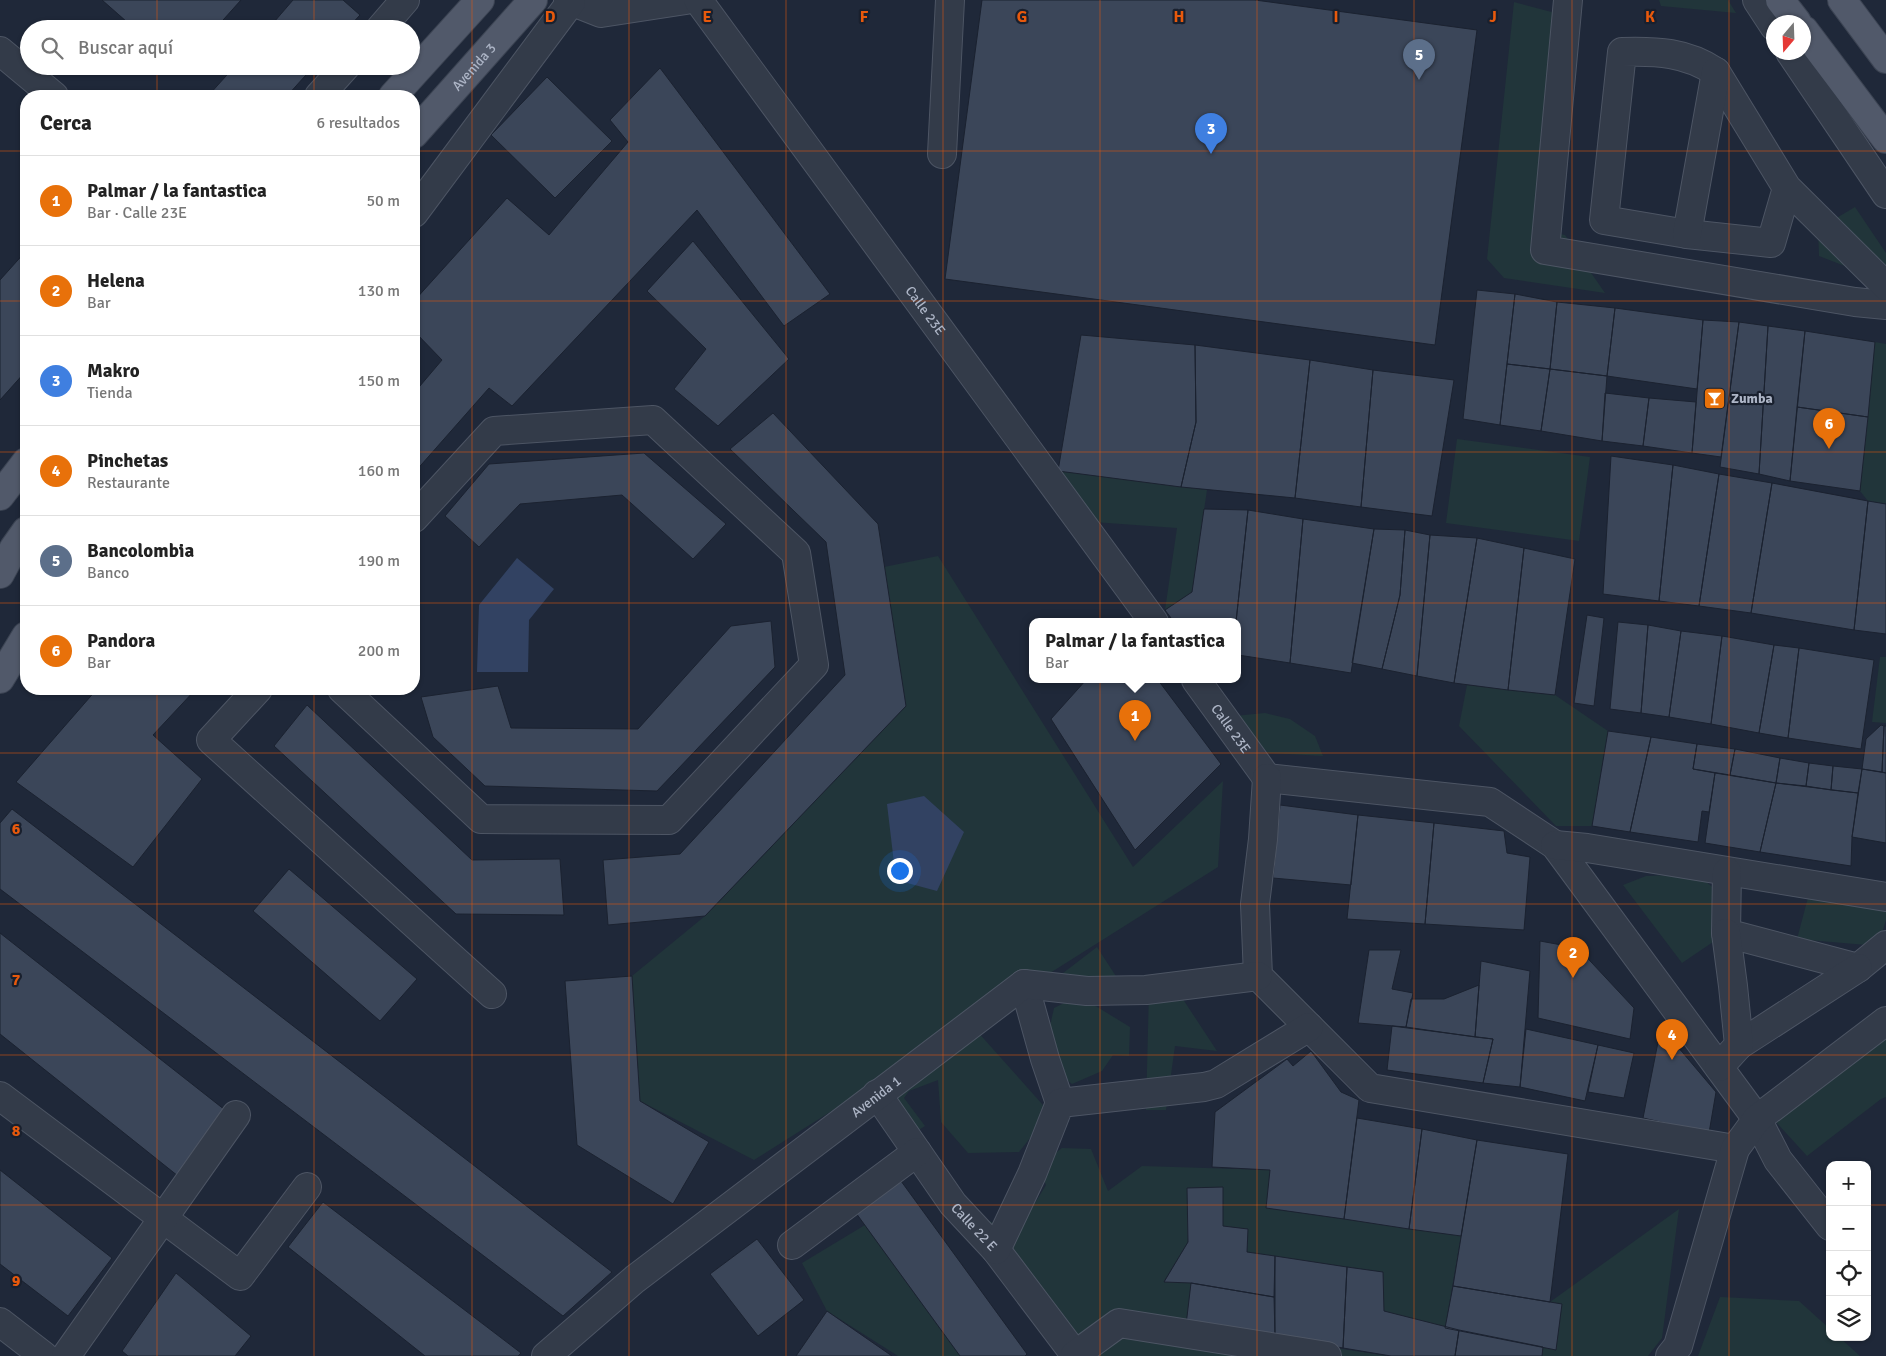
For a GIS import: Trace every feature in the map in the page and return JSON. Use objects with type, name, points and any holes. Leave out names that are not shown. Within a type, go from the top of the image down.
[{"type":"main road","points":[[420,66],[480,0]]},
{"type":"main road","name":"Avenida 3","points":[[420,127],[533,0]]},
{"type":"main road","points":[[1780,0],[1792,15]]},
{"type":"main road","points":[[1842,0],[1886,59]]},
{"type":"main road","points":[[1811,39],[1886,139]]},
{"type":"main road","points":[[398,90],[412,75]]},
{"type":"main road","points":[[0,496],[20,470]]},
{"type":"main road","points":[[0,574],[20,540]]},
{"type":"main road","points":[[0,678],[20,646]]},
{"type":"street","points":[[388,20],[406,0]]},
{"type":"street","points":[[420,205],[570,1],[601,12],[686,0]]},
{"type":"street","name":"Calle 23E","points":[[698,0],[1151,618]]},
{"type":"street","points":[[942,154],[950,0]]},
{"type":"street","points":[[1568,0],[1545,250],[1855,302],[1886,304]]},
{"type":"street","points":[[1757,0],[1767,15]]},
{"type":"street","points":[[0,51],[20,68]]},
{"type":"street","points":[[1787,188],[1771,243],[1687,234],[1604,220],[1622,52],[1659,51],[1701,62],[1716,72],[1787,188],[1886,286]]},
{"type":"street","points":[[1795,60],[1886,194]]},
{"type":"street","points":[[1687,234],[1716,72]]},
{"type":"street","points":[[29,75],[47,90]]},
{"type":"street","points":[[324,90],[338,75]]},
{"type":"street","points":[[348,695],[481,819],[669,820],[814,665],[796,553],[654,420],[494,431],[420,511]]},
{"type":"street","name":"Calle 23E","points":[[1198,683],[1267,778]]},
{"type":"street","points":[[252,695],[211,740],[492,994]]},
{"type":"street","points":[[1735,1149],[1370,1088],[1258,976],[1255,904],[1263,839],[1267,778],[1490,802],[1555,845],[1719,1066],[1757,1119],[1778,1160],[1826,1221]]},
{"type":"street","points":[[1555,845],[1587,848],[1886,897]]},
{"type":"street","points":[[1727,872],[1726,933],[1738,1045]]},
{"type":"street","points":[[1726,933],[1858,968]]},
{"type":"street","points":[[1719,1066],[1738,1045],[1858,968],[1886,945]]},
{"type":"street","points":[[996,1250],[1032,1174],[1060,1103],[1044,1059],[1024,984],[1087,991],[1146,990],[1258,976]]},
{"type":"street","name":"Avenida 1","points":[[546,1356],[635,1279],[1024,984]]},
{"type":"street","points":[[1670,1356],[1678,1346],[1735,1149],[1757,1119],[1886,1021]]},
{"type":"street","points":[[1060,1103],[1204,1087],[1216,1084],[1309,1027]]},
{"type":"street","name":"Calle 22 E","points":[[877,1094],[953,1204],[996,1250],[1076,1355]]},
{"type":"street","points":[[0,1096],[240,1276],[307,1187]]},
{"type":"street","points":[[66,1356],[236,1115]]},
{"type":"street","points":[[792,1245],[917,1152]]},
{"type":"street","points":[[0,1322],[44,1356]]},
{"type":"street","points":[[1076,1355],[1119,1323],[1327,1356]]},
{"type":"green space","points":[[1659,0],[1728,0],[1736,13],[1661,6]]},
{"type":"green space","points":[[1514,2],[1559,14],[1537,229],[1565,235],[1605,293],[1504,278],[1487,259]]},
{"type":"green space","points":[[1855,207],[1886,253],[1886,282],[1819,256],[1818,229]]},
{"type":"green space","points":[[1875,342],[1886,344],[1886,504],[1868,501],[1860,491]]},
{"type":"green space","points":[[1457,439],[1590,457],[1579,541],[1446,523]]},
{"type":"green space","points":[[1058,471],[1207,490],[1192,592],[1165,610],[1177,528],[1080,521]]},
{"type":"green space","points":[[938,556],[1133,867],[1223,781],[1218,867],[754,1160],[640,1101],[632,976],[705,916],[906,706],[884,567]]},
{"type":"green space","points":[[1880,657],[1886,657],[1886,723],[1872,722]]},
{"type":"green space","points":[[1467,685],[1555,695],[1608,731],[1592,826],[1556,826],[1459,726]]},
{"type":"green space","points":[[1265,713],[1290,719],[1315,736],[1323,756],[1268,753],[1234,716]]},
{"type":"green space","points":[[1697,874],[1717,891],[1713,942],[1682,963],[1623,885],[1646,876]]},
{"type":"green space","points":[[1810,890],[1886,907],[1886,920],[1878,946],[1797,939]]},
{"type":"green space","points":[[1097,947],[1121,984],[1094,1005],[1130,1027],[1129,1056],[1113,1055],[1102,1071],[1072,1084],[1056,1071],[1046,1044],[1054,1008],[1064,1003],[1050,983]]},
{"type":"green space","points":[[1171,981],[1217,1051],[1175,1046],[1166,1110],[1146,1110],[1149,990]]},
{"type":"green space","points":[[976,1030],[1050,1113],[1019,1152],[968,1153],[941,1122],[938,1080],[909,1091],[904,1098],[925,1126],[911,1135],[884,1098]]},
{"type":"green space","points":[[1886,1030],[1886,1097],[1807,1156],[1775,1121]]},
{"type":"green space","points":[[1062,1148],[1091,1149],[1108,1191],[1142,1166],[1270,1170],[1267,1208],[1461,1236],[1445,1328],[1384,1311],[1383,1272],[1247,1252],[1248,1229],[1223,1226],[1223,1187],[1188,1188],[1188,1242],[1164,1281],[1191,1283],[1186,1325],[1388,1356],[1085,1356],[982,1217],[999,1226],[1035,1203],[1046,1185],[1038,1166]]},
{"type":"green space","points":[[1679,1209],[1662,1338],[1648,1356],[1542,1356],[1543,1347],[1556,1350],[1562,1304],[1550,1302]]},
{"type":"green space","points":[[865,1225],[960,1356],[898,1356],[827,1311],[802,1263]]},
{"type":"green space","points":[[1720,1297],[1799,1301],[1826,1325],[1826,1341],[1843,1341],[1860,1356],[1698,1356]]},
{"type":"water","points":[[517,558],[554,589],[529,620],[528,672],[477,672],[479,605]]},
{"type":"water","points":[[924,796],[964,832],[937,891],[896,880],[887,804]]},
{"type":"building","points":[[102,0],[241,0],[223,20],[125,20]]},
{"type":"building","points":[[293,0],[343,0],[360,15],[355,20],[276,20]]},
{"type":"building","points":[[982,0],[1255,0],[1477,30],[1435,345],[945,279]]},
{"type":"building","points":[[660,68],[830,294],[784,326],[697,210],[512,406],[489,388],[420,466],[420,386],[442,360],[420,337],[420,294],[507,198],[549,235],[628,142],[610,120]]},
{"type":"building","points":[[227,75],[306,75],[292,90],[213,90]]},
{"type":"building","points":[[547,77],[612,141],[555,198],[491,135]]},
{"type":"building","points":[[693,241],[789,359],[718,426],[674,389],[706,349],[647,291]]},
{"type":"building","points":[[20,258],[20,378],[0,400],[0,280]]},
{"type":"building","points":[[1477,290],[1515,294],[1500,425],[1463,419]]},
{"type":"building","points":[[1515,294],[1557,302],[1550,369],[1507,364]]},
{"type":"building","points":[[1557,302],[1615,308],[1607,376],[1550,369]]},
{"type":"building","points":[[1615,308],[1703,320],[1697,389],[1607,376]]},
{"type":"building","points":[[1703,320],[1739,322],[1721,457],[1692,453]]},
{"type":"building","points":[[1739,322],[1768,326],[1759,474],[1720,467]]},
{"type":"building","points":[[1768,326],[1805,331],[1790,481],[1759,474]]},
{"type":"building","points":[[1805,331],[1875,342],[1868,417],[1797,407]]},
{"type":"building","points":[[1081,335],[1195,345],[1196,422],[1181,487],[1058,471]]},
{"type":"building","points":[[1195,345],[1310,360],[1295,498],[1181,487],[1196,422]]},
{"type":"building","points":[[1310,360],[1373,370],[1361,507],[1295,498]]},
{"type":"building","points":[[1507,364],[1550,369],[1541,431],[1500,425]]},
{"type":"building","points":[[1550,369],[1607,376],[1602,441],[1541,431]]},
{"type":"building","points":[[1373,370],[1454,380],[1432,516],[1361,507]]},
{"type":"building","points":[[1605,393],[1649,398],[1643,446],[1602,441]]},
{"type":"building","points":[[1649,398],[1696,402],[1692,453],[1643,446]]},
{"type":"building","points":[[1797,407],[1868,417],[1860,491],[1790,481]]},
{"type":"building","points":[[773,413],[878,524],[906,706],[705,916],[608,925],[603,860],[680,854],[845,675],[826,542],[730,449]]},
{"type":"building","points":[[644,453],[726,524],[693,559],[622,495],[520,504],[479,547],[445,516],[489,464]]},
{"type":"building","points":[[1611,456],[1673,465],[1659,601],[1603,594]]},
{"type":"building","points":[[1673,465],[1719,474],[1699,606],[1659,601]]},
{"type":"building","points":[[1719,474],[1772,483],[1751,613],[1699,606]]},
{"type":"building","points":[[1772,483],[1868,501],[1854,630],[1751,613]]},
{"type":"building","points":[[1868,501],[1886,504],[1886,634],[1854,630]]},
{"type":"building","points":[[1204,509],[1248,510],[1236,618],[1171,618],[1165,610],[1192,592]]},
{"type":"building","points":[[1248,510],[1303,519],[1290,663],[1241,655],[1241,618],[1236,618]]},
{"type":"building","points":[[1303,519],[1374,529],[1351,673],[1290,663]]},
{"type":"building","points":[[1374,529],[1405,530],[1400,595],[1382,669],[1352,663]]},
{"type":"building","points":[[1405,530],[1430,535],[1417,676],[1382,669],[1400,595]]},
{"type":"building","points":[[1430,535],[1477,538],[1454,683],[1417,676]]},
{"type":"building","points":[[1477,538],[1524,548],[1508,690],[1454,683]]},
{"type":"building","points":[[1524,548],[1575,559],[1555,695],[1508,690]]},
{"type":"building","points":[[1587,615],[1604,618],[1594,706],[1574,703]]},
{"type":"building","points":[[771,621],[775,667],[657,791],[485,786],[433,737],[421,697],[498,686],[511,728],[638,729],[731,626]]},
{"type":"building","points":[[1618,622],[1648,625],[1641,713],[1610,709]]},
{"type":"building","points":[[1648,625],[1681,631],[1669,717],[1641,713]]},
{"type":"building","points":[[1681,631],[1722,636],[1711,724],[1669,717]]},
{"type":"building","points":[[1722,636],[1774,645],[1759,733],[1711,724]]},
{"type":"building","points":[[1774,645],[1799,648],[1788,738],[1759,733]]},
{"type":"building","points":[[1799,648],[1874,660],[1861,749],[1788,738]]},
{"type":"building","points":[[1083,683],[1160,683],[1221,764],[1135,850],[1051,719]]},
{"type":"building","points":[[92,695],[190,695],[153,735],[202,779],[133,867],[16,782]]},
{"type":"building","points":[[307,705],[472,860],[560,859],[564,915],[456,914],[274,746]]},
{"type":"building","points":[[1881,725],[1884,726],[1882,772],[1862,769],[1866,739]]},
{"type":"building","points":[[1884,726],[1886,726],[1886,773],[1882,772]]},
{"type":"building","points":[[1608,731],[1651,737],[1630,832],[1592,826]]},
{"type":"building","points":[[1651,737],[1697,744],[1693,769],[1715,773],[1709,812],[1702,811],[1698,842],[1630,832]]},
{"type":"building","points":[[1697,744],[1735,749],[1730,775],[1693,769]]},
{"type":"building","points":[[1735,749],[1780,758],[1776,783],[1730,775]]},
{"type":"building","points":[[1780,758],[1809,763],[1806,786],[1776,783]]},
{"type":"building","points":[[1809,763],[1833,766],[1831,790],[1806,786]]},
{"type":"building","points":[[1833,766],[1862,769],[1858,793],[1831,790]]},
{"type":"building","points":[[1862,769],[1886,773],[1886,843],[1852,837]]},
{"type":"building","points":[[1715,773],[1776,783],[1760,852],[1705,843]]},
{"type":"building","points":[[1776,783],[1858,793],[1852,837],[1851,866],[1760,852]]},
{"type":"building","points":[[1280,805],[1358,815],[1351,885],[1273,878]]},
{"type":"building","points":[[12,809],[612,1272],[563,1316],[0,889],[0,823]]},
{"type":"building","points":[[1358,815],[1434,823],[1425,924],[1347,919]]},
{"type":"building","points":[[1434,823],[1504,831],[1507,853],[1530,857],[1524,930],[1425,924]]},
{"type":"building","points":[[289,869],[417,979],[380,1021],[253,911]]},
{"type":"building","points":[[0,933],[225,1110],[178,1176],[0,1034]]},
{"type":"building","points":[[1540,941],[1578,948],[1634,1008],[1630,1039],[1538,1018]]},
{"type":"building","points":[[1369,950],[1401,950],[1392,989],[1413,993],[1406,1027],[1358,1023]]},
{"type":"building","points":[[1481,961],[1530,971],[1520,1087],[1483,1083],[1493,1039],[1475,1037]]},
{"type":"building","points":[[632,976],[640,1101],[709,1142],[673,1204],[577,1145],[565,981]]},
{"type":"building","points":[[1479,985],[1475,1037],[1406,1027],[1411,999],[1444,999]]},
{"type":"building","points":[[1392,1026],[1493,1039],[1483,1083],[1387,1070]]},
{"type":"building","points":[[1661,1027],[1716,1092],[1709,1133],[1643,1118]]},
{"type":"building","points":[[1526,1029],[1598,1045],[1585,1101],[1520,1087]]},
{"type":"building","points":[[1598,1045],[1634,1053],[1624,1098],[1588,1092]]},
{"type":"building","points":[[1311,1051],[1341,1092],[1359,1100],[1344,1219],[1266,1208],[1270,1170],[1212,1167],[1215,1112],[1287,1059],[1293,1066]]},
{"type":"building","points":[[1357,1118],[1422,1129],[1409,1229],[1344,1219]]},
{"type":"building","points":[[1422,1129],[1477,1140],[1461,1236],[1409,1229]]},
{"type":"building","points":[[1477,1140],[1568,1154],[1550,1302],[1453,1286]]},
{"type":"building","points":[[0,1170],[112,1258],[68,1316],[0,1264]]},
{"type":"building","points":[[901,1181],[1027,1354],[1025,1356],[960,1356],[856,1213]]},
{"type":"building","points":[[1223,1187],[1223,1226],[1248,1229],[1247,1252],[1275,1256],[1274,1297],[1191,1283],[1164,1282],[1188,1242],[1187,1188]]},
{"type":"building","points":[[323,1202],[521,1353],[518,1356],[425,1356],[288,1247]]},
{"type":"building","points":[[757,1239],[804,1300],[758,1336],[710,1274]]},
{"type":"building","points":[[1275,1256],[1347,1267],[1343,1348],[1275,1336]]},
{"type":"building","points":[[1347,1267],[1383,1272],[1384,1311],[1459,1330],[1455,1356],[1391,1356],[1343,1348]]},
{"type":"building","points":[[176,1273],[251,1336],[235,1356],[128,1356],[122,1351]]},
{"type":"building","points":[[1191,1283],[1274,1297],[1275,1336],[1186,1325]]},
{"type":"building","points":[[1453,1286],[1562,1304],[1556,1350],[1445,1328]]},
{"type":"building","points":[[827,1311],[892,1356],[796,1356]]},
{"type":"building","points":[[1459,1330],[1543,1347],[1542,1356],[1455,1356]]},
{"type":"place","name":"Bancolombia","points":[[1419,80]]},
{"type":"place","name":"Makro","points":[[1211,154]]},
{"type":"place","name":"Zumba","points":[[1715,398]]},
{"type":"place","name":"Pandora","points":[[1829,449]]},
{"type":"place","name":"Palmar / la fantastica","points":[[1135,741]]},
{"type":"place","name":"Helena","points":[[1573,978]]},
{"type":"place","name":"Pinchetas","points":[[1672,1060]]}]
